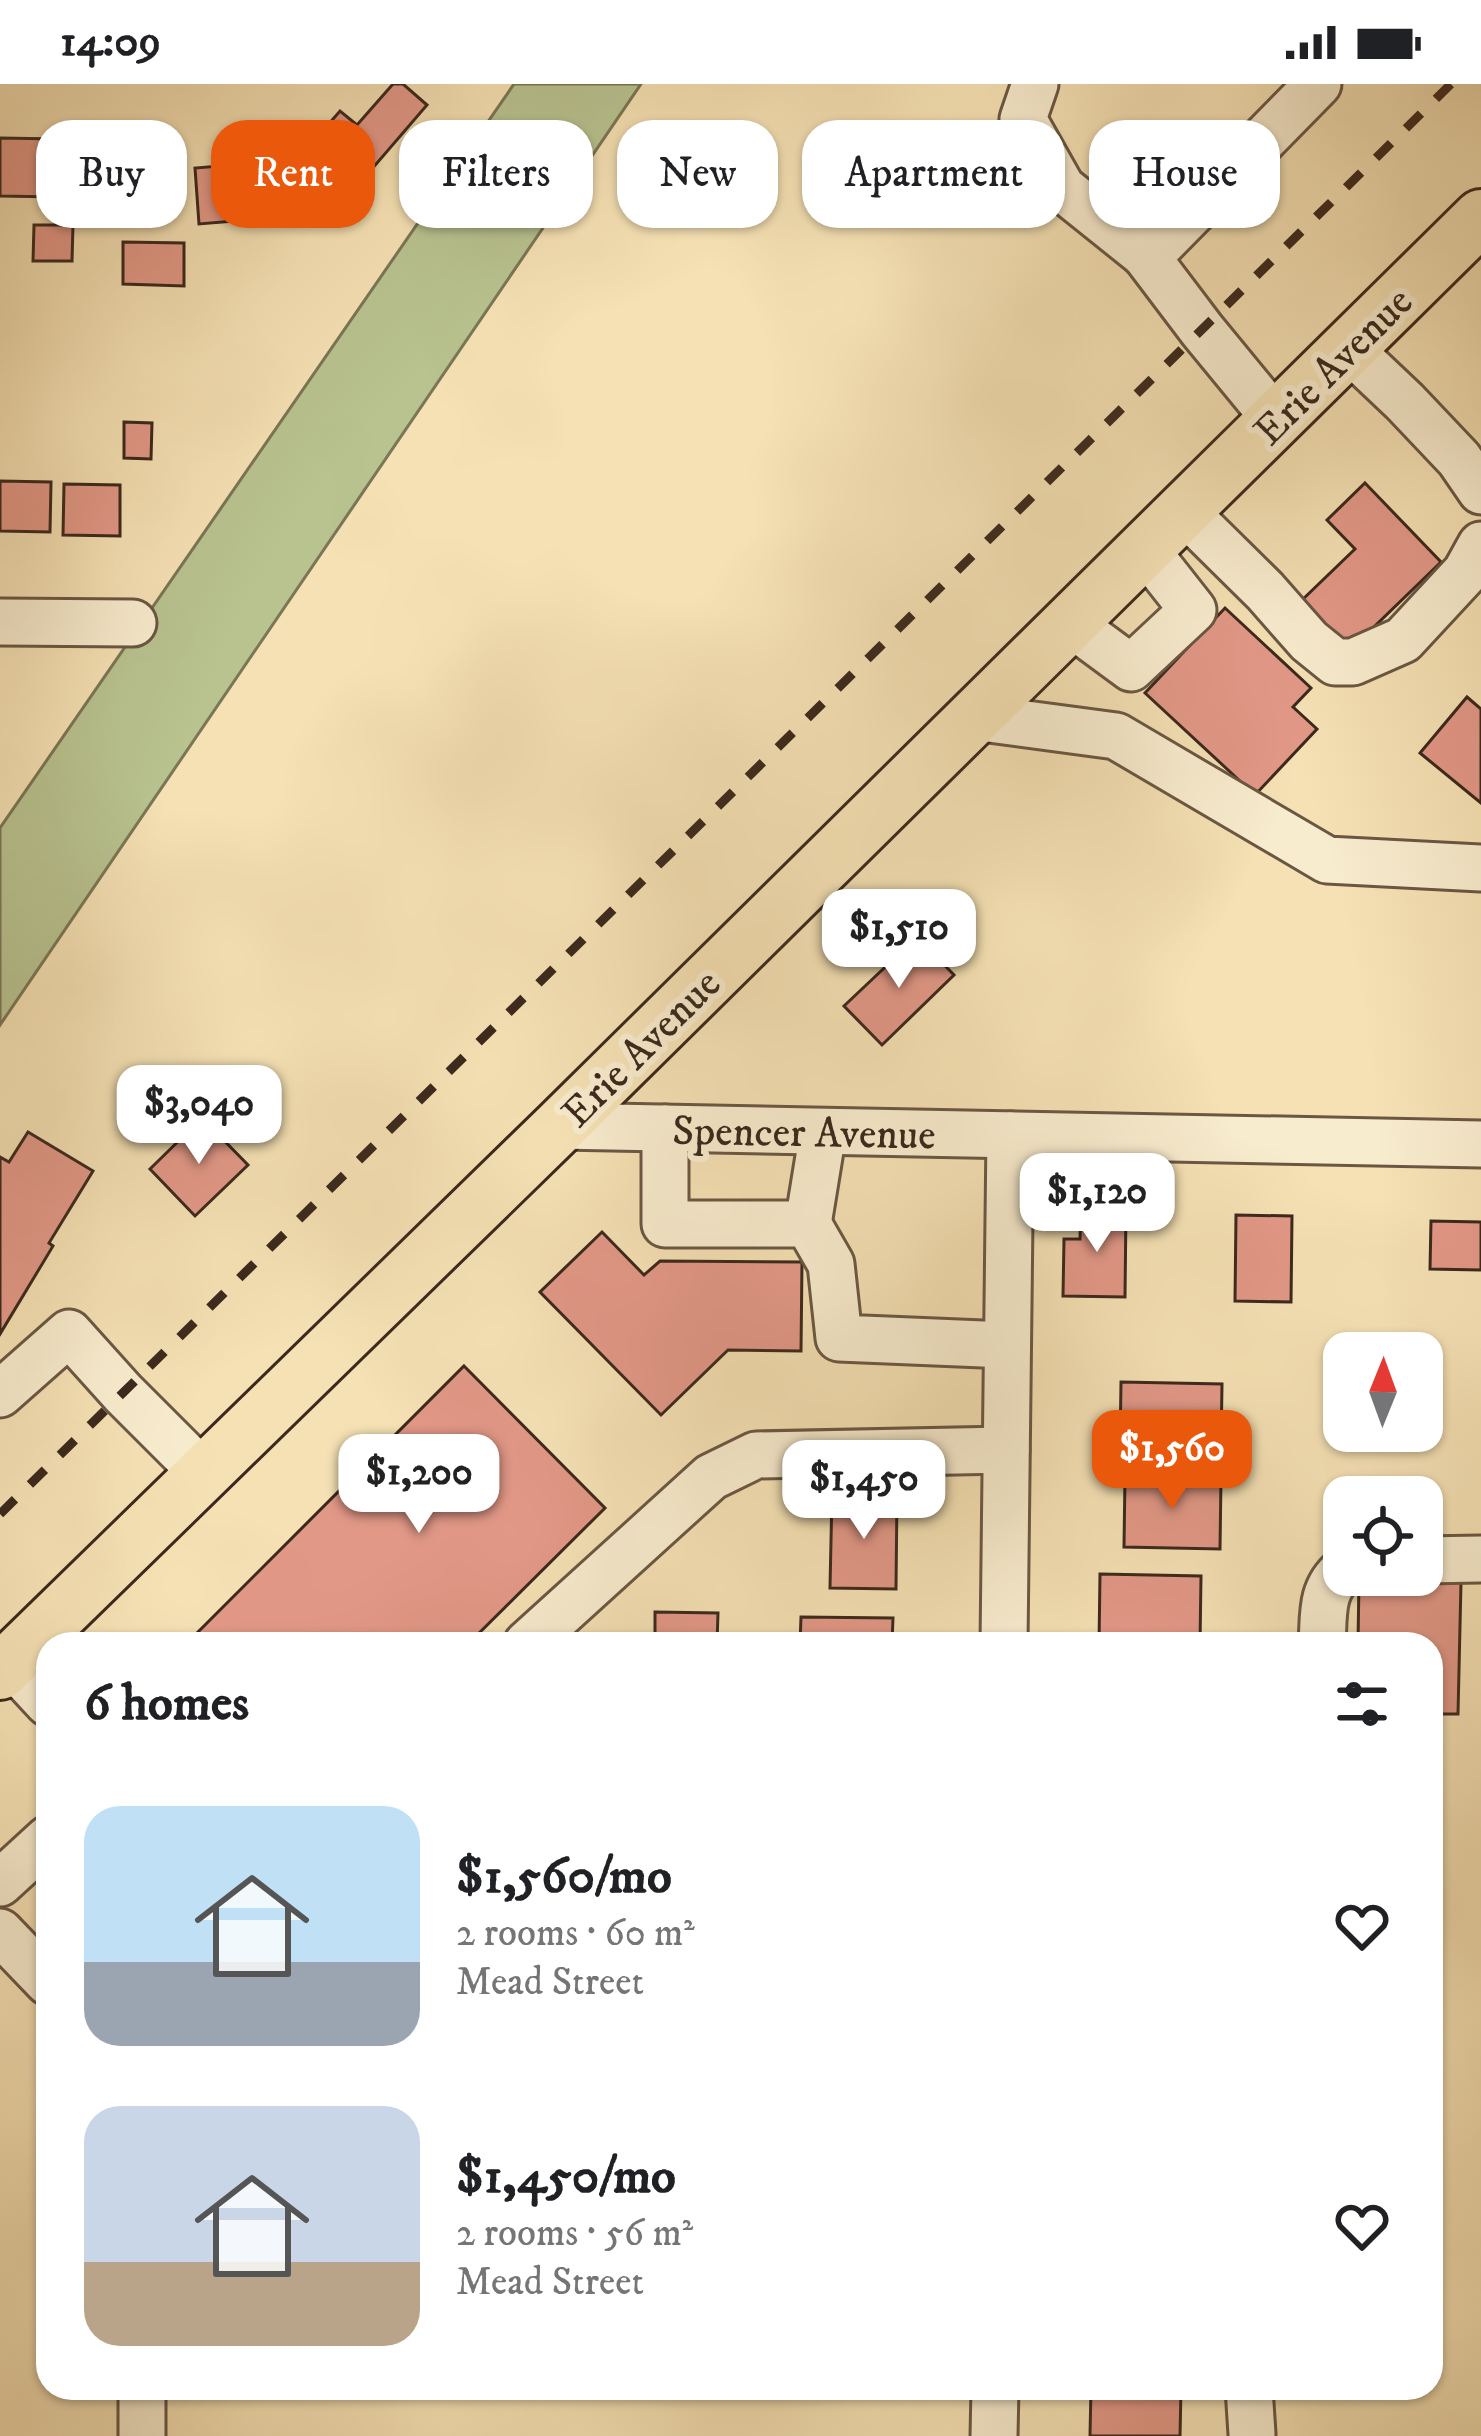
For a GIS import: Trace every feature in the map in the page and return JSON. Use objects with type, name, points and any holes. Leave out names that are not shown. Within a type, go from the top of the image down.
[{"type":"main road","name":"Erie Avenue","points":[[40,1632],[1348,348],[1475,236]]},
{"type":"main road","name":"Erie Avenue","points":[[5,1667],[36,1636]]},
{"type":"street","points":[[1035,84],[1023,119],[1062,188],[1146,256],[1276,420]]},
{"type":"street","points":[[1146,256],[1318,84]]},
{"type":"street","points":[[1348,348],[1432,431],[1481,491]]},
{"type":"street","points":[[1184,511],[1335,662],[1353,662],[1403,640],[1466,572],[1481,545]]},
{"type":"street","points":[[1082,732],[1131,668],[1193,610],[1145,549]]},
{"type":"street","points":[[0,622],[133,623]]},
{"type":"street","points":[[1070,623],[1131,668]]},
{"type":"street","points":[[974,717],[1116,736],[1327,860],[1481,868]]},
{"type":"street","name":"Spencer Avenue","points":[[560,1126],[1481,1144]]},
{"type":"street","points":[[664,1128],[665,1224],[808,1224]]},
{"type":"street","points":[[823,1132],[808,1224],[831,1264],[839,1338],[1007,1346]]},
{"type":"street","points":[[1004,1632],[1010,1135]]},
{"type":"street","points":[[0,1394],[69,1334],[202,1472]]},
{"type":"street","points":[[540,1632],[711,1478],[756,1455],[1006,1450]]},
{"type":"street","points":[[1443,1560],[1481,1559]]},
{"type":"street","points":[[1322,1632],[1324,1596]]},
{"type":"street","points":[[5,1667],[36,1693]]},
{"type":"street","points":[[0,1883],[36,1849]]},
{"type":"street","points":[[0,1932],[36,1970]]},
{"type":"street","points":[[142,2400],[142,2436]]},
{"type":"street","points":[[994,2436],[995,2400]]},
{"type":"street","points":[[1250,2400],[1252,2434]]},
{"type":"green space","points":[[514,84],[641,84],[593,154],[593,120],[489,120]]},
{"type":"green space","points":[[415,228],[543,228],[0,1025],[0,828]]},
{"type":"building","points":[[393,84],[403,84],[427,105],[414,120],[399,120],[399,138],[375,165],[375,120],[361,120]]},
{"type":"building","points":[[0,138],[36,139],[36,197],[0,196]]},
{"type":"building","points":[[211,167],[211,223],[199,224],[195,168]]},
{"type":"building","points":[[34,225],[73,228],[72,261],[33,261]]},
{"type":"building","points":[[123,242],[184,243],[184,286],[123,284]]},
{"type":"building","points":[[124,422],[152,423],[151,459],[124,458]]},
{"type":"building","points":[[0,481],[51,482],[50,532],[0,531]]},
{"type":"building","points":[[1365,483],[1441,562],[1348,652],[1300,602],[1355,549],[1327,520]]},
{"type":"building","points":[[64,484],[120,485],[120,536],[63,535]]},
{"type":"building","points":[[1225,608],[1311,688],[1293,707],[1317,729],[1255,795],[1145,693]]},
{"type":"building","points":[[1467,697],[1481,709],[1481,803],[1420,753]]},
{"type":"building","points":[[917,937],[954,975],[882,1045],[844,1006]]},
{"type":"building","points":[[202,1118],[248,1165],[195,1216],[150,1169]]},
{"type":"building","points":[[28,1132],[93,1171],[0,1334],[0,1157],[9,1162]]},
{"type":"building","points":[[1081,1208],[1126,1209],[1125,1297],[1063,1296],[1064,1239],[1080,1239]]},
{"type":"building","points":[[1236,1215],[1292,1216],[1291,1302],[1235,1301]]},
{"type":"building","points":[[1431,1221],[1481,1222],[1481,1270],[1430,1269]]},
{"type":"building","points":[[602,1232],[644,1275],[660,1261],[802,1262],[801,1351],[728,1350],[661,1415],[540,1292]]},
{"type":"building","points":[[464,1366],[605,1508],[480,1632],[198,1632]]},
{"type":"building","points":[[1121,1382],[1222,1384],[1221,1448],[1120,1447]]},
{"type":"building","points":[[1125,1476],[1221,1478],[1220,1549],[1124,1547]]},
{"type":"building","points":[[832,1494],[897,1495],[896,1589],[830,1588]]},
{"type":"building","points":[[1100,1574],[1201,1576],[1200,1632],[1099,1632]]},
{"type":"building","points":[[1443,1582],[1461,1582],[1458,1714],[1443,1714],[1443,1632],[1358,1632],[1359,1596],[1443,1596]]},
{"type":"building","points":[[655,1612],[718,1613],[717,1632],[655,1632]]},
{"type":"building","points":[[801,1617],[893,1618],[892,1632],[800,1632]]},
{"type":"building","points":[[1091,2400],[1181,2400],[1180,2436],[1090,2436]]},
{"type":"railway","points":[[0,1514],[1451,84]]}]
